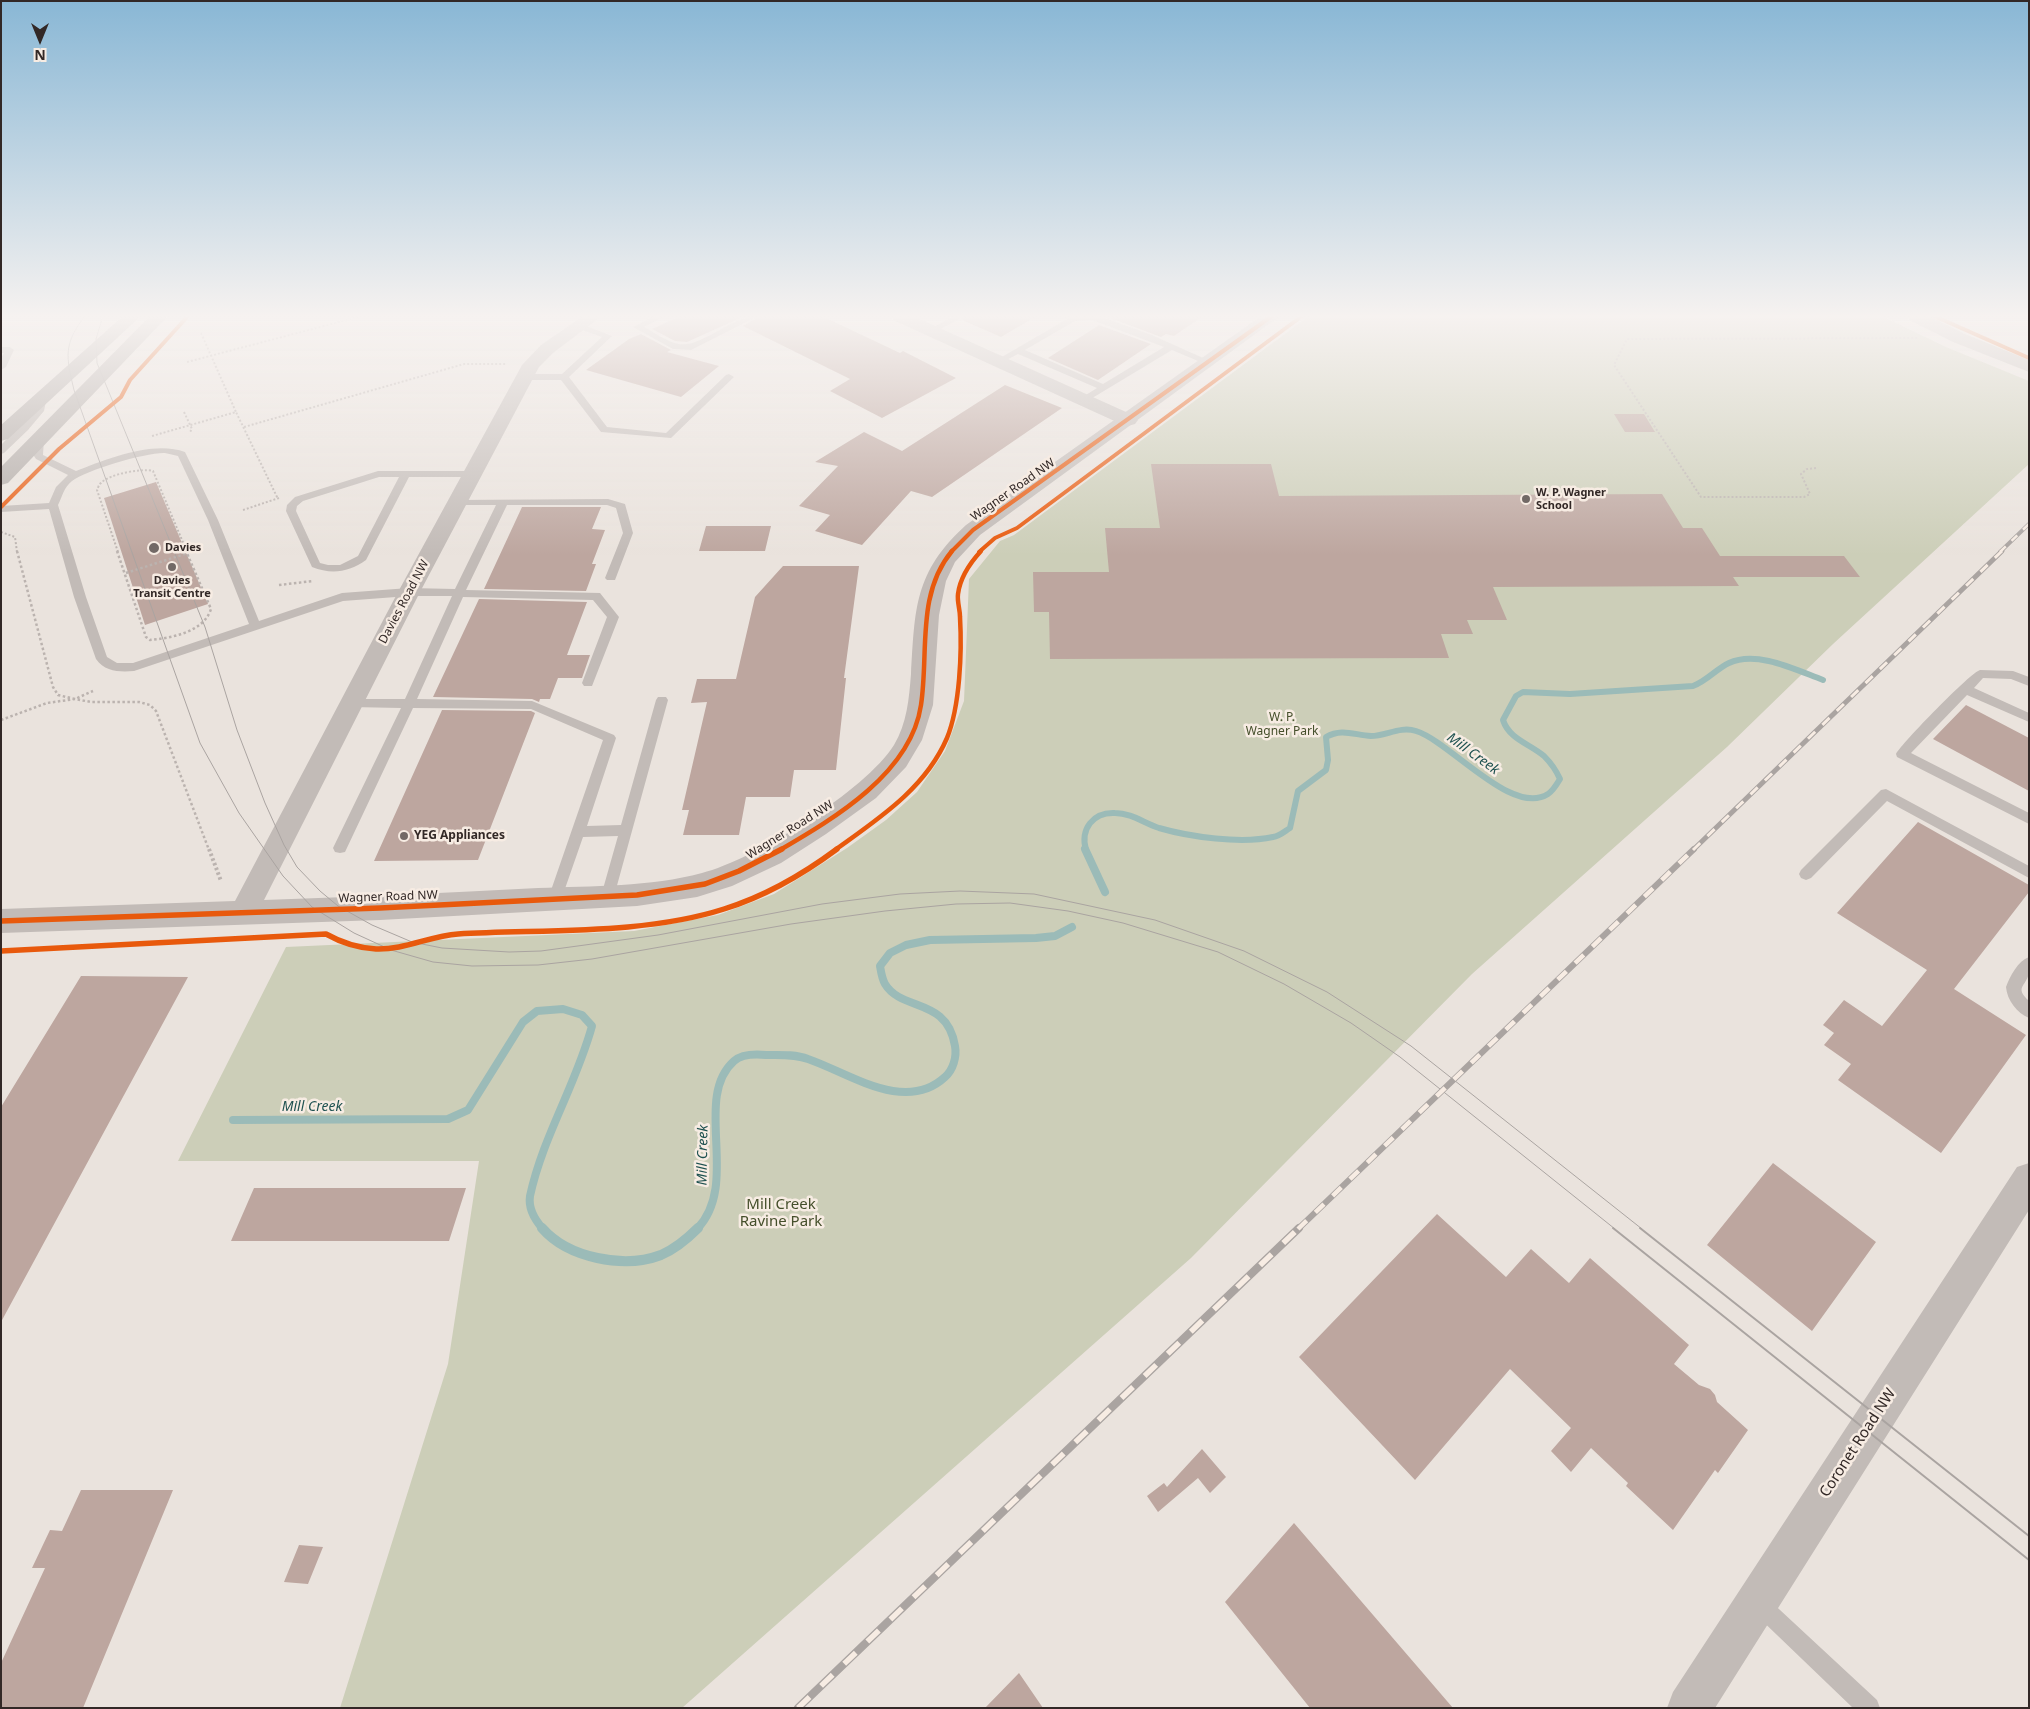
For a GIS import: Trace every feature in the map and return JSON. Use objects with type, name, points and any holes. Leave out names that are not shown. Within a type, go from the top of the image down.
[{"type":"main road","points":[[3,431],[42,396]]},
{"type":"main road","points":[[1,479],[82,396]]},
{"type":"street","name":"Davies Road NW","points":[[243,913],[409,592],[514,396]]},
{"type":"street","points":[[1075,396],[1128,420]]},
{"type":"street","name":"Wagner Road NW","points":[[1,921],[243,913],[608,896],[677,890],[705,884],[737,872],[782,849],[848,805],[876,783],[896,761],[910,741],[921,705],[930,600],[935,579],[944,561],[957,545],[973,530],[1161,396]]},
{"type":"street","name":"Coronet Road NW","points":[[1689,1708],[2029,1179]]},
{"type":"lane","points":[[1,451],[26,428],[41,409],[42,396]]},
{"type":"lane","points":[[578,396],[604,430],[668,436],[710,396]]},
{"type":"lane","points":[[1084,400],[1091,396]]},
{"type":"lane","points":[[39,440],[37,453],[39,457],[76,475]]},
{"type":"lane","points":[[256,625],[214,520],[182,454],[168,450],[158,450],[76,475],[63,484],[53,505],[80,597],[102,659],[117,668],[134,667],[342,597],[409,592],[596,596],[613,616],[588,683]]},
{"type":"lane","points":[[406,474],[362,558],[352,565],[338,569],[324,570],[316,565],[291,511],[292,505],[299,499],[378,474],[406,474],[473,474]]},
{"type":"lane","points":[[458,502],[608,502],[621,506],[628,533],[611,578]]},
{"type":"lane","points":[[340,848],[503,502]]},
{"type":"lane","points":[[1,509],[37,508],[53,505]]},
{"type":"lane","points":[[2029,682],[2013,675],[1980,674],[1902,754],[2029,819]]},
{"type":"lane","points":[[1965,689],[2029,718]]},
{"type":"lane","points":[[608,896],[662,700]]},
{"type":"lane","points":[[351,703],[532,705],[610,738],[555,899]]},
{"type":"lane","points":[[1806,874],[1886,794],[2029,873]]},
{"type":"lane","points":[[578,832],[626,830]]},
{"type":"lane","points":[[2029,962],[2014,982],[2013,992],[2018,1003],[2029,1011]]},
{"type":"lane","points":[[1756,1602],[1869,1708]]},
{"type":"path","points":[[229,396],[278,499]]},
{"type":"path","points":[[244,427],[353,396]]},
{"type":"path","points":[[1634,396],[1700,497],[1804,497],[1810,494],[1801,474],[1807,469],[1816,468]]},
{"type":"path","points":[[184,412],[192,429],[190,432]]},
{"type":"path","points":[[151,436],[236,412]]},
{"type":"path","points":[[137,470],[153,471],[188,553],[211,609],[211,614],[201,624],[169,637],[150,640],[146,637],[97,490],[100,483],[111,477],[137,470]]},
{"type":"path","points":[[1,532],[11,534],[14,538],[53,687],[58,695],[91,702],[139,702],[150,705],[156,710],[220,881]]},
{"type":"path","points":[[126,573],[188,553]]},
{"type":"path","points":[[309,572],[313,581]]},
{"type":"path","points":[[279,585],[322,580]]},
{"type":"path","points":[[1,720],[47,703],[75,699],[93,692]]},
{"type":"green space","name":"Mill Creek Ravine Park","points":[[1202,396],[2029,396],[2029,464],[1833,644],[1727,747],[1472,974],[1191,1258],[682,1708],[340,1708],[448,1364],[479,1161],[178,1161],[286,947],[634,931],[718,915],[774,894],[847,848],[886,820],[917,792],[945,751],[964,701],[969,579],[1000,541],[1014,535]]},
{"type":"building","points":[[839,396],[923,396],[882,418]]},
{"type":"building","points":[[988,396],[1032,396],[1062,408],[932,497],[911,491],[862,545],[815,531],[830,515],[799,506],[838,466],[815,462],[864,432],[902,451]]},
{"type":"building","points":[[1614,414],[1644,414],[1655,432],[1625,432]]},
{"type":"building","points":[[1151,464],[1271,464],[1279,496],[1662,494],[1683,528],[1702,528],[1720,556],[1844,556],[1860,577],[1733,577],[1739,586],[1493,587],[1507,620],[1467,620],[1473,634],[1441,634],[1449,658],[1050,659],[1049,612],[1034,612],[1033,572],[1109,572],[1105,528],[1160,528]]},
{"type":"building","points":[[156,482],[208,604],[145,625],[104,498]]},
{"type":"building","points":[[522,507],[601,507],[592,529],[605,530],[592,564],[596,564],[586,591],[484,589]]},
{"type":"building","points":[[706,526],[771,526],[765,551],[699,551]]},
{"type":"building","points":[[783,566],[859,566],[844,678],[846,678],[836,770],[794,770],[790,797],[746,797],[739,835],[683,835],[689,810],[682,810],[707,702],[691,703],[697,679],[736,679],[755,597]]},
{"type":"building","points":[[479,599],[587,602],[567,655],[590,655],[582,678],[558,678],[550,699],[540,699],[539,702],[532,699],[433,697]]},
{"type":"building","points":[[1966,705],[2029,738],[2029,791],[1933,739]]},
{"type":"building","points":[[442,710],[531,711],[535,713],[478,860],[374,861]]},
{"type":"building","points":[[1918,822],[2029,885],[2029,892],[1954,989],[2026,1035],[1941,1153],[1838,1080],[1851,1064],[1824,1045],[1834,1033],[1823,1025],[1844,1000],[1882,1026],[1927,970],[1837,913]]},
{"type":"building","points":[[81,976],[188,977],[1,1322],[1,1107]]},
{"type":"building","points":[[1773,1163],[1876,1242],[1812,1331],[1707,1245]]},
{"type":"building","points":[[254,1188],[466,1188],[449,1241],[231,1241]]},
{"type":"building","points":[[1437,1214],[1506,1277],[1531,1249],[1569,1283],[1590,1258],[1689,1345],[1674,1364],[1699,1385],[1710,1389],[1715,1395],[1717,1402],[1748,1430],[1718,1473],[1715,1470],[1673,1530],[1626,1486],[1628,1483],[1591,1448],[1571,1472],[1551,1451],[1571,1428],[1510,1369],[1415,1480],[1299,1357]]},
{"type":"building","points":[[1202,1449],[1226,1477],[1210,1493],[1198,1478],[1158,1512],[1147,1496],[1164,1483],[1167,1487]]},
{"type":"building","points":[[81,1490],[173,1490],[83,1708],[1,1708],[1,1663],[45,1568],[32,1568],[50,1530],[62,1531]]},
{"type":"building","points":[[1294,1523],[1453,1708],[1310,1708],[1225,1602]]},
{"type":"building","points":[[299,1545],[323,1547],[308,1584],[284,1582]]},
{"type":"building","points":[[1019,1673],[1043,1708],[985,1708]]},
{"type":"waterway","name":"Mill Creek","points":[[1086,850],[1085,835],[1090,823],[1100,815],[1107,813],[1121,813],[1159,828],[1200,837],[1246,840],[1278,836],[1290,828],[1298,791],[1326,770],[1328,760],[1326,737],[1332,734],[1348,733],[1377,736],[1399,730],[1416,731],[1430,738],[1500,787],[1517,795],[1533,798],[1550,793],[1560,779],[1544,756],[1515,737],[1506,727],[1503,720],[1516,696],[1523,692],[1570,694],[1693,686],[1729,663],[1752,659],[1776,663],[1823,680]]},
{"type":"waterway","name":"Mill Creek","points":[[1085,849],[1105,892]]},
{"type":"waterway","name":"Mill Creek","points":[[697,1229],[710,1210],[715,1189],[717,1166],[715,1119],[717,1097],[722,1077],[734,1061],[749,1055],[803,1057],[877,1087],[912,1092],[929,1087],[945,1077],[950,1071],[955,1059],[955,1046],[950,1030],[934,1012],[902,999],[885,984],[880,966],[890,953],[906,945],[930,940],[1036,938],[1055,936],[1072,927]]},
{"type":"waterway","name":"Mill Creek","points":[[233,1120],[448,1119],[468,1110],[523,1022],[537,1011],[563,1009],[582,1015],[592,1026],[577,1069],[543,1152],[530,1196],[533,1214],[543,1229]]},
{"type":"waterway","name":"Mill Creek","points":[[543,1229],[566,1247],[597,1258],[614,1261],[646,1259],[661,1255],[681,1243],[697,1229]]},
{"type":"tram line","points":[[76,396],[200,743],[239,813],[283,876],[312,907],[354,933],[391,950],[433,962],[472,966],[538,965],[592,959],[791,924],[885,911],[956,904],[1010,903],[1068,911],[1123,923],[1218,952],[1284,984],[1351,1023],[1400,1057],[1615,1229]]},
{"type":"tram line","points":[[110,396],[205,627],[237,730],[265,803],[284,845],[297,867],[320,891],[338,906],[372,925],[412,942],[442,948],[509,952],[541,951],[658,935],[822,904],[900,894],[960,891],[1034,894],[1155,920],[1244,951],[1327,992],[1411,1046],[1642,1229]]},
{"type":"tram line","points":[[1613,1228],[2029,1560]]},
{"type":"tram line","points":[[1640,1228],[2029,1536]]},
{"type":"railway","points":[[2000,552],[2029,524]]},
{"type":"railway","points":[[1693,850],[2002,551]]},
{"type":"railway","points":[[1298,1229],[1694,849]]},
{"type":"railway","points":[[798,1708],[1299,1228]]},
{"type":"cycle path","points":[[1,507],[59,449],[122,396]]},
{"type":"cycle path","points":[[1,921],[380,908],[637,895],[705,884],[755,864],[801,837],[858,798],[875,784],[902,754],[912,734],[921,705],[925,634],[930,597],[934,581],[947,557],[973,530],[1161,396]]},
{"type":"cycle path","points":[[1,951],[326,934],[356,946],[377,949],[409,945],[450,935],[625,926],[659,922],[722,910],[766,894],[806,871],[897,804],[931,767],[947,737],[952,723],[958,677],[960,616],[958,595],[964,574],[976,555],[995,538],[1017,528],[1195,396]]},
{"type":"place","name":"W. P. Wagner School","points":[[1526,499]]},
{"type":"place","name":"Davies","points":[[154,548]]},
{"type":"place","name":"Davies Transit Centre","points":[[172,567]]},
{"type":"place","name":"YEG Appliances","points":[[404,836]]},
{"type":"park label","name":"W. P. Wagner Park","points":[[1282,725]]}]
